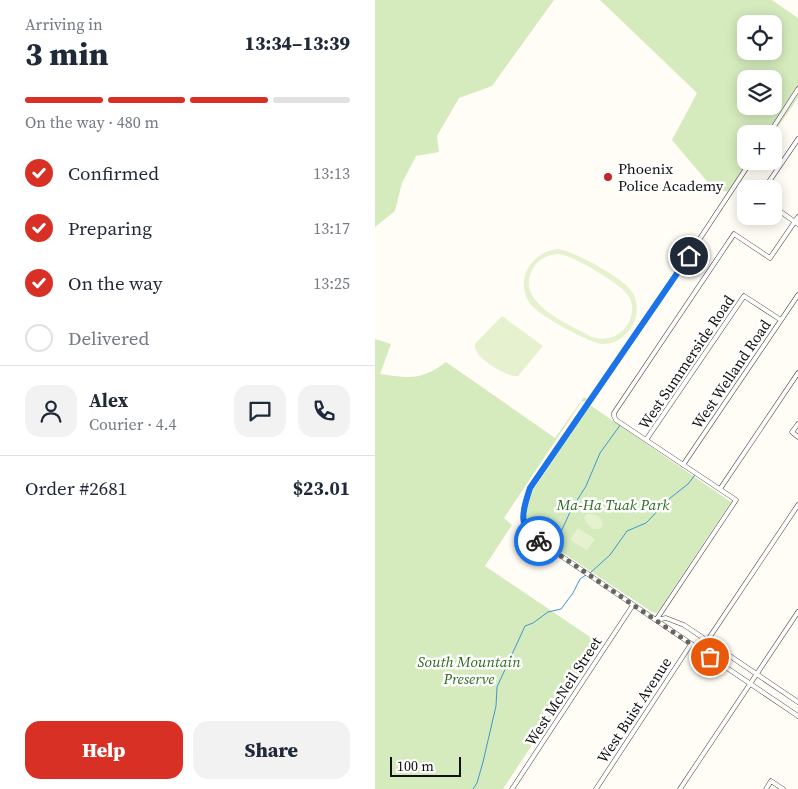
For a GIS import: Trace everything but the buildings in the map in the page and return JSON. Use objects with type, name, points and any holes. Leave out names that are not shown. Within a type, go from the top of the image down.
[{"type":"street","points":[[775,125],[798,89]]},
{"type":"street","points":[[770,180],[798,139]]},
{"type":"street","points":[[745,170],[530,488],[522,511],[524,526],[530,535],[798,716]]},
{"type":"street","points":[[782,213],[797,223]]},
{"type":"street","points":[[655,620],[736,500],[616,420],[614,413],[734,234],[770,258],[797,223],[798,217]]},
{"type":"street","name":"West Welland Road","points":[[683,465],[798,295]]},
{"type":"street","name":"West Summerside Road","points":[[647,440],[744,296],[781,320]]},
{"type":"street","points":[[720,489],[798,373]]},
{"type":"street","points":[[798,424],[792,432],[798,437]]},
{"type":"street","points":[[701,650],[798,505]]},
{"type":"street","name":"West McNeil Street","points":[[512,789],[633,604]]},
{"type":"street","points":[[680,789],[798,612]]},
{"type":"street","points":[[655,620],[666,618],[674,620],[798,702]]},
{"type":"street","name":"West Buist Avenue","points":[[595,789],[691,644]]},
{"type":"street","points":[[766,789],[771,781],[783,789]]},
{"type":"green space","points":[[375,0],[554,0],[492,86],[459,98],[437,136],[439,152],[416,156],[402,183],[395,211],[375,227]]},
{"type":"green space","name":"South Mountain Preserve","points":[[600,0],[772,0],[798,18],[798,98],[779,125],[737,125],[737,170],[748,170],[741,180],[737,180],[737,186],[588,402],[582,401],[504,518],[512,525],[485,566],[599,643],[503,789],[375,789],[375,339],[391,344],[380,374],[415,377],[429,372],[446,362],[555,438],[584,397],[588,400],[729,192],[718,190],[710,185],[672,140],[697,93]]},
{"type":"green space","points":[[557,249],[574,254],[609,273],[627,286],[636,301],[637,310],[636,318],[627,334],[611,343],[602,344],[565,328],[532,306],[526,297],[524,279],[532,263],[539,256]],"holes":[[[560,254],[609,279],[626,292],[630,298],[632,308],[631,317],[622,331],[606,338],[588,335],[555,317],[535,300],[530,290],[529,279],[536,264],[545,257],[552,255]]]},
{"type":"green space","points":[[502,316],[543,346],[518,376],[508,374],[496,368],[484,360],[475,349],[475,344]]},
{"type":"green space","name":"Ma-Ha Tuak Park","points":[[590,405],[731,502],[657,613],[652,612],[536,535],[528,523],[526,514],[527,499]]},
{"type":"green space","points":[[587,514],[599,517],[603,524],[602,528],[594,529],[589,526],[584,518]]},
{"type":"green space","points":[[578,528],[595,539],[587,550],[570,540]]},
{"type":"waterway","points":[[553,549],[571,510],[586,486],[600,453],[621,424]]},
{"type":"waterway","points":[[590,573],[610,555],[627,531],[646,523],[669,499],[688,484],[695,475]]},
{"type":"waterway","points":[[473,789],[477,783],[483,762],[496,706],[497,687],[525,626],[533,623],[548,612],[561,609],[573,593],[580,579],[586,575]]},
{"type":"way so far","points":[[539,541],[710,657]]},
{"type":"place","name":"Phoenix Police Academy","points":[[608,177]]},
{"type":"route","points":[[539,541],[530,535],[524,526],[522,511],[530,488],[689,256]]}]
